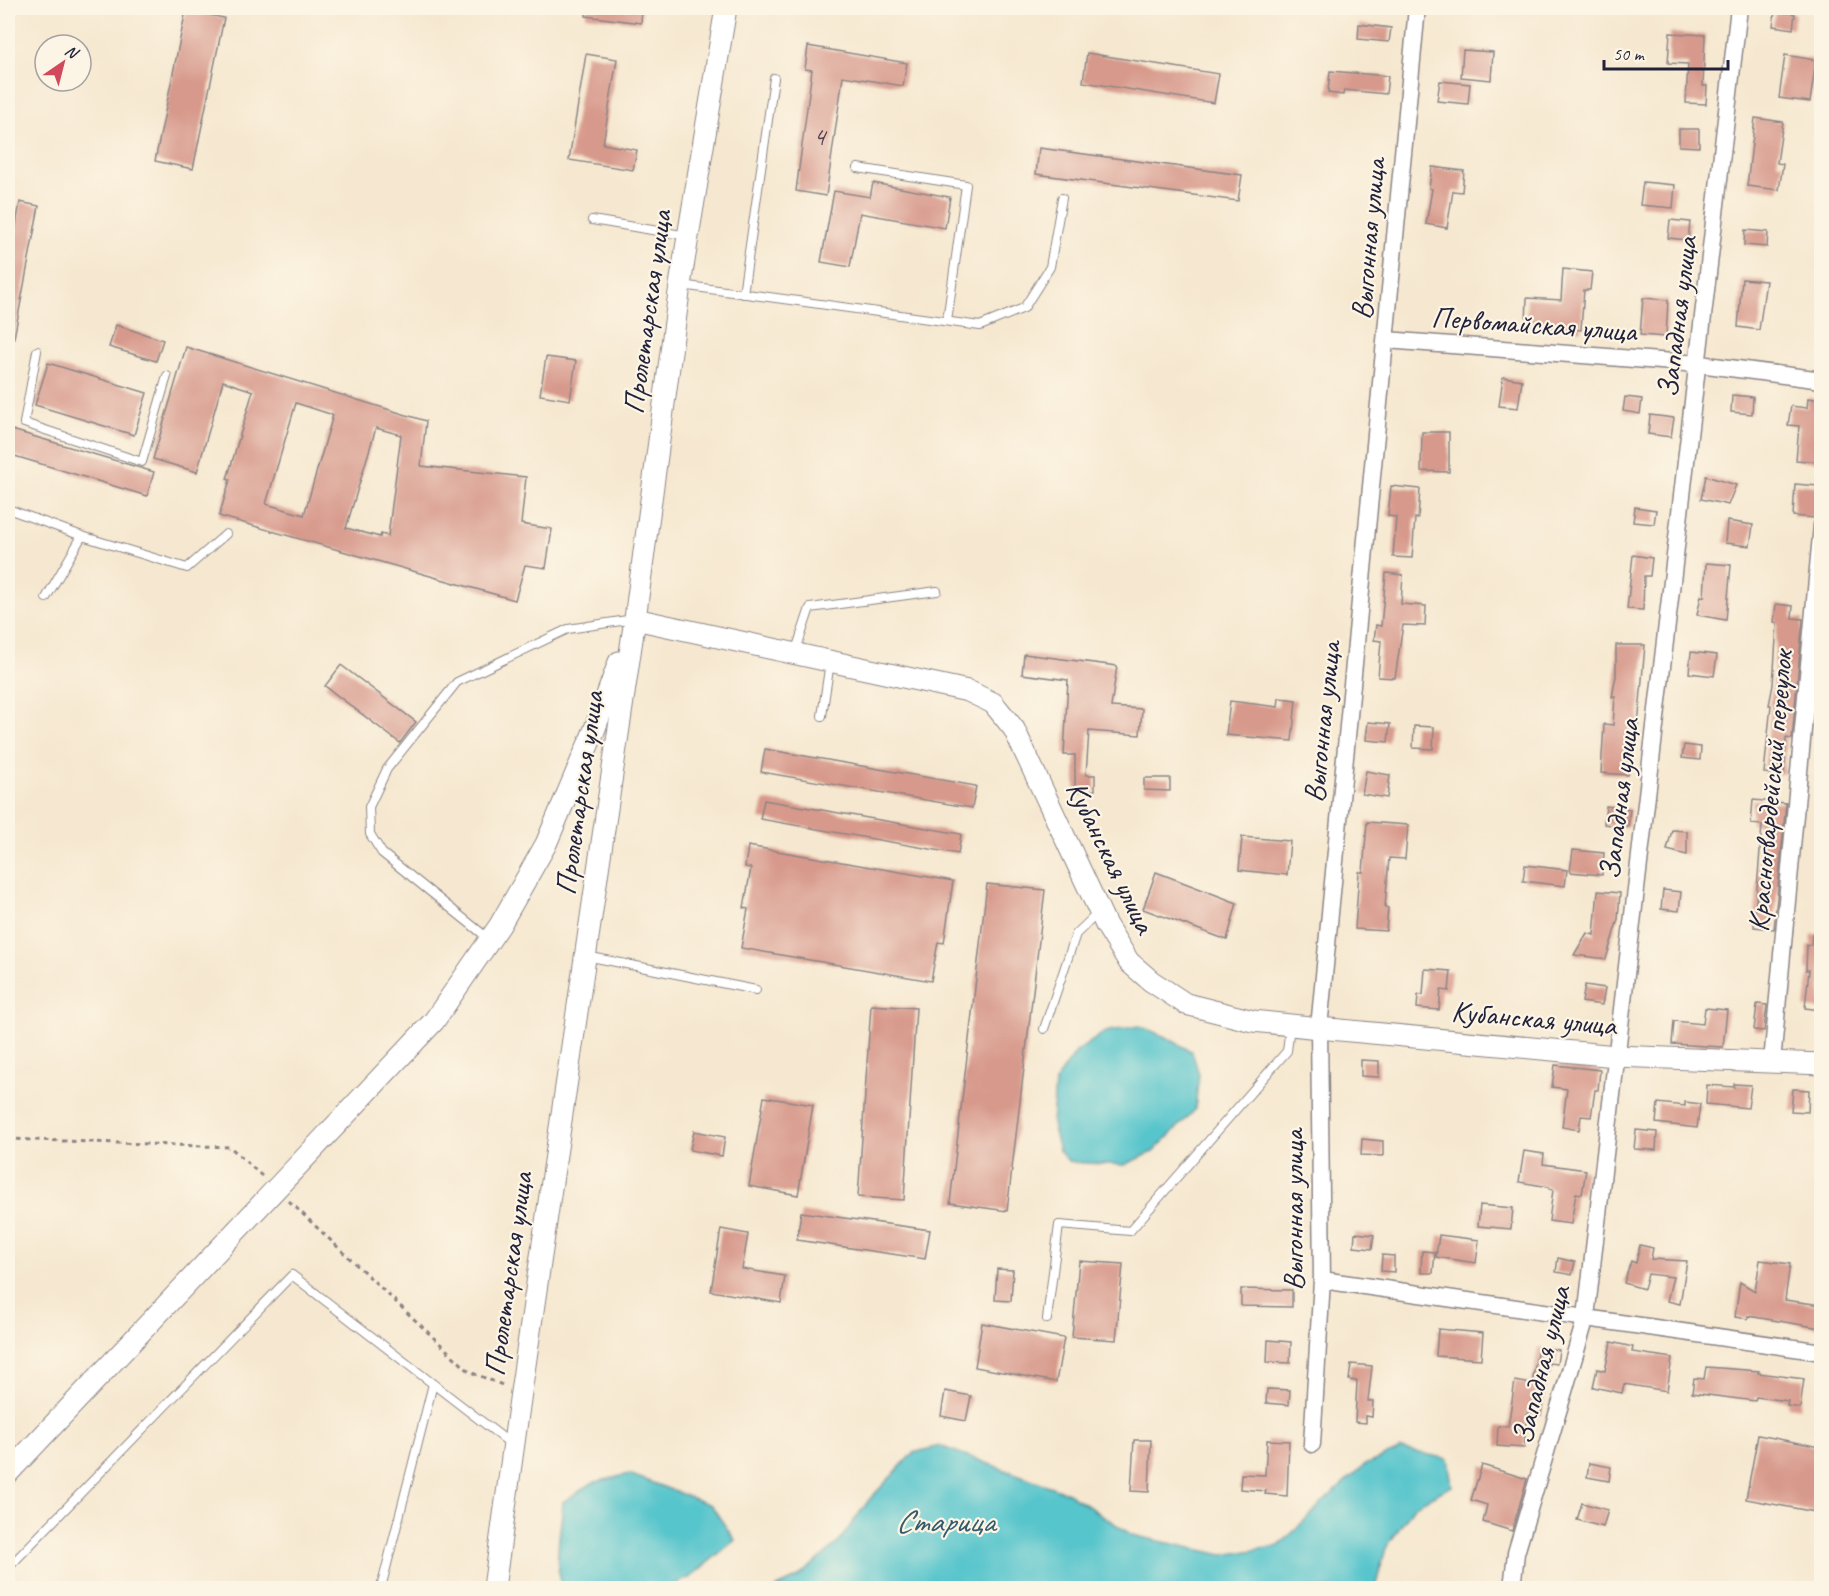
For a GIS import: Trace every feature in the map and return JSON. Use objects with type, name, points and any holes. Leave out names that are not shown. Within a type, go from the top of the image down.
[{"type":"street","name":"Пролетарская улица","points":[[494,1588],[635,619],[680,285],[726,8]]},
{"type":"street","name":"Выгонная улица","points":[[1312,1444],[1322,1280],[1319,1028],[1417,8]]},
{"type":"street","name":"Западная улица","points":[[1512,1588],[1516,1554],[1586,1317],[1739,8]]},
{"type":"street","name":"Первомайская улица","points":[[1386,340],[1699,364],[1821,380]]},
{"type":"street","name":"Красногвардейский переулок","points":[[1772,1062],[1821,525]]},
{"type":"street","name":"Кубанская улица","points":[[635,619],[968,691],[993,703],[1014,729],[1106,926],[1129,962],[1151,981],[1186,1004],[1253,1022],[1616,1056],[1821,1064]]},
{"type":"street","points":[[8,1473],[434,1022],[490,940],[546,844],[594,731],[635,619]]},
{"type":"street","points":[[1322,1280],[1821,1353]]},
{"type":"lane","points":[[743,294],[774,78]]},
{"type":"lane","points":[[858,168],[966,186],[947,321]]},
{"type":"lane","points":[[680,285],[980,326],[1024,308],[1050,267],[1062,198]]},
{"type":"lane","points":[[592,220],[688,236]]},
{"type":"lane","points":[[37,351],[24,423],[142,462],[167,376]]},
{"type":"lane","points":[[8,509],[82,536],[187,568],[226,534]]},
{"type":"lane","points":[[46,598],[82,536]]},
{"type":"lane","points":[[795,654],[810,608],[938,591]]},
{"type":"lane","points":[[490,940],[382,853],[370,834],[369,807],[387,769],[458,682],[568,629],[635,619]]},
{"type":"lane","points":[[822,716],[830,661]]},
{"type":"lane","points":[[1044,1029],[1076,934],[1100,911]]},
{"type":"lane","points":[[585,956],[756,990]]},
{"type":"lane","points":[[1047,1319],[1059,1225],[1130,1231],[1287,1051],[1290,1025]]},
{"type":"lane","points":[[8,1568],[292,1275],[513,1446]]},
{"type":"lane","points":[[381,1588],[433,1384]]},
{"type":"path","points":[[8,1138],[230,1147],[470,1372],[521,1392]]},
{"type":"water","points":[[1139,1026],[1168,1038],[1192,1052],[1199,1074],[1195,1110],[1153,1152],[1124,1165],[1069,1162],[1059,1151],[1052,1124],[1055,1082],[1076,1052],[1105,1032]]},
{"type":"water","name":"Старица","points":[[940,1446],[1068,1493],[1132,1535],[1223,1555],[1279,1546],[1324,1501],[1365,1465],[1401,1449],[1448,1459],[1452,1486],[1415,1505],[1386,1548],[1375,1588],[775,1588],[797,1578],[838,1543],[869,1500],[913,1453]]},
{"type":"water","points":[[629,1474],[711,1505],[735,1540],[689,1578],[666,1588],[562,1588],[558,1568],[558,1546],[563,1502],[592,1483]]},
{"type":"building","points":[[586,8],[642,8],[641,23],[586,16]]},
{"type":"building","points":[[186,10],[224,18],[193,169],[155,161]]},
{"type":"building","points":[[1775,11],[1795,14],[1793,29],[1773,26]]},
{"type":"building","points":[[1359,24],[1391,28],[1389,42],[1358,39]]},
{"type":"building","points":[[1670,33],[1705,35],[1703,86],[1707,86],[1706,104],[1686,103],[1688,64],[1668,63]]},
{"type":"building","points":[[808,46],[907,63],[903,86],[843,76],[826,196],[796,191],[812,70],[805,69]]},
{"type":"building","points":[[1463,50],[1493,52],[1491,80],[1461,77]]},
{"type":"building","points":[[1087,53],[1219,74],[1214,103],[1083,82]]},
{"type":"building","points":[[586,54],[617,59],[603,144],[637,150],[633,170],[569,160]]},
{"type":"building","points":[[1785,55],[1816,60],[1810,102],[1779,98]]},
{"type":"building","points":[[1330,71],[1388,76],[1386,94],[1344,90],[1343,95],[1328,93]]},
{"type":"building","points":[[1440,81],[1470,84],[1468,104],[1437,101]]},
{"type":"building","points":[[1755,118],[1783,122],[1777,163],[1783,164],[1779,190],[1747,186]]},
{"type":"building","points":[[1679,129],[1699,129],[1699,147],[1679,146]]},
{"type":"building","points":[[1039,148],[1242,175],[1238,201],[1036,174]]},
{"type":"building","points":[[1432,167],[1464,171],[1462,192],[1453,191],[1447,228],[1426,224],[1432,189],[1429,188]]},
{"type":"building","points":[[1643,182],[1675,185],[1673,208],[1640,205]]},
{"type":"building","points":[[873,183],[950,197],[945,228],[860,213],[850,267],[821,262],[834,191],[870,197]]},
{"type":"building","points":[[20,202],[39,206],[14,338],[8,337],[8,270]]},
{"type":"building","points":[[1670,220],[1690,222],[1688,240],[1668,238]]},
{"type":"building","points":[[1745,230],[1768,232],[1767,247],[1744,245]]},
{"type":"building","points":[[1563,269],[1592,272],[1590,290],[1584,290],[1581,330],[1526,324],[1527,298],[1561,300]]},
{"type":"building","points":[[1742,279],[1766,281],[1759,330],[1738,327]]},
{"type":"building","points":[[1643,298],[1668,300],[1666,337],[1640,335]]},
{"type":"building","points":[[116,325],[163,340],[156,361],[109,347]]},
{"type":"building","points":[[186,347],[426,421],[421,466],[526,477],[521,524],[552,529],[546,568],[525,565],[515,600],[219,516],[230,480],[227,479],[253,391],[223,381],[197,472],[153,459]],"holes":[[[296,403],[333,415],[304,515],[266,504]],[[376,428],[401,435],[388,536],[381,534],[380,537],[346,528]]]},
{"type":"building","points":[[546,357],[576,361],[570,400],[540,395]]},
{"type":"building","points":[[48,363],[147,393],[134,435],[35,405]]},
{"type":"building","points":[[1503,377],[1522,380],[1518,408],[1499,406]]},
{"type":"building","points":[[1732,395],[1753,397],[1752,414],[1731,412]]},
{"type":"building","points":[[1625,397],[1642,399],[1640,414],[1623,411]]},
{"type":"building","points":[[1808,398],[1821,400],[1818,462],[1796,460],[1799,426],[1788,425],[1791,406],[1807,408]]},
{"type":"building","points":[[1650,415],[1674,418],[1671,437],[1648,434]]},
{"type":"building","points":[[12,430],[154,472],[147,496],[8,454]]},
{"type":"building","points":[[1422,432],[1449,432],[1449,472],[1421,471]]},
{"type":"building","points":[[1706,476],[1736,485],[1728,505],[1701,499]]},
{"type":"building","points":[[1795,484],[1818,486],[1815,518],[1793,516]]},
{"type":"building","points":[[1391,486],[1420,489],[1412,558],[1393,557],[1396,517],[1388,516]]},
{"type":"building","points":[[1635,507],[1656,510],[1654,524],[1633,522]]},
{"type":"building","points":[[1727,521],[1753,525],[1750,546],[1725,543]]},
{"type":"building","points":[[1633,555],[1652,558],[1650,576],[1644,576],[1643,610],[1627,609]]},
{"type":"building","points":[[1706,563],[1731,565],[1726,620],[1697,615],[1701,596],[1704,597]]},
{"type":"building","points":[[1386,573],[1403,575],[1401,604],[1426,606],[1425,626],[1403,625],[1395,678],[1378,677],[1381,641],[1374,640],[1376,625],[1381,626]]},
{"type":"building","points":[[1776,604],[1793,606],[1792,618],[1803,619],[1792,739],[1786,738],[1784,774],[1764,773],[1771,705],[1769,705],[1773,685]]},
{"type":"building","points":[[1616,645],[1645,645],[1637,737],[1630,736],[1628,775],[1601,773],[1604,724],[1613,725],[1615,697],[1612,697],[1616,676]]},
{"type":"building","points":[[1691,652],[1717,655],[1714,676],[1689,673]]},
{"type":"building","points":[[1024,654],[1117,666],[1111,707],[1142,709],[1140,735],[1089,731],[1086,775],[1095,775],[1095,790],[1075,792],[1075,755],[1064,755],[1068,680],[1022,674]]},
{"type":"building","points":[[341,665],[416,722],[400,743],[325,686]]},
{"type":"building","points":[[1279,698],[1296,700],[1292,741],[1226,735],[1230,701],[1278,707]]},
{"type":"building","points":[[1368,722],[1390,724],[1388,742],[1366,740]]},
{"type":"building","points":[[1414,726],[1434,727],[1433,749],[1413,748]]},
{"type":"building","points":[[1684,745],[1701,747],[1700,760],[1682,758]]},
{"type":"building","points":[[765,749],[976,786],[972,808],[761,772]]},
{"type":"building","points":[[1366,771],[1390,775],[1387,798],[1362,794]]},
{"type":"building","points":[[1144,778],[1170,778],[1170,791],[1144,790]]},
{"type":"building","points":[[764,800],[961,834],[958,854],[760,819]]},
{"type":"building","points":[[1753,800],[1786,803],[1774,929],[1754,927],[1762,825],[1751,824]]},
{"type":"building","points":[[1606,806],[1630,809],[1628,827],[1604,824]]},
{"type":"building","points":[[1367,822],[1408,825],[1405,859],[1389,858],[1385,907],[1388,908],[1386,931],[1355,929],[1359,872],[1363,872]]},
{"type":"building","points":[[1672,830],[1687,831],[1687,855],[1667,850]]},
{"type":"building","points":[[1242,837],[1290,841],[1287,875],[1239,870]]},
{"type":"building","points":[[748,846],[953,881],[944,943],[938,942],[931,981],[741,948],[748,909],[744,908],[751,868],[745,867]]},
{"type":"building","points":[[1573,850],[1604,853],[1602,875],[1570,872]]},
{"type":"building","points":[[1525,865],[1567,870],[1565,886],[1523,881]]},
{"type":"building","points":[[1156,872],[1237,903],[1227,940],[1143,909]]},
{"type":"building","points":[[987,884],[1045,890],[1007,1211],[950,1203]]},
{"type":"building","points":[[1663,890],[1681,892],[1679,911],[1661,909]]},
{"type":"building","points":[[1598,891],[1620,893],[1618,919],[1606,959],[1574,955],[1587,933],[1594,935]]},
{"type":"building","points":[[1812,934],[1821,934],[1821,1010],[1805,1008],[1809,970],[1806,970],[1807,945],[1811,945]]},
{"type":"building","points":[[1425,969],[1451,971],[1449,991],[1441,990],[1439,1010],[1417,1008],[1418,995],[1423,995]]},
{"type":"building","points":[[1585,985],[1605,988],[1602,1005],[1582,1002]]},
{"type":"building","points":[[1757,1004],[1767,1005],[1764,1031],[1754,1030]]},
{"type":"building","points":[[871,1005],[916,1008],[904,1200],[858,1197]]},
{"type":"building","points":[[1705,1008],[1727,1010],[1723,1047],[1672,1044],[1674,1021],[1703,1024]]},
{"type":"building","points":[[1361,1060],[1379,1061],[1379,1077],[1361,1076]]},
{"type":"building","points":[[1555,1065],[1600,1070],[1591,1117],[1581,1116],[1579,1130],[1562,1127],[1567,1089],[1552,1087]]},
{"type":"building","points":[[1734,1084],[1751,1085],[1748,1108],[1706,1104],[1707,1085],[1734,1087]]},
{"type":"building","points":[[1793,1089],[1809,1090],[1808,1112],[1791,1111]]},
{"type":"building","points":[[764,1097],[813,1105],[798,1195],[749,1186]]},
{"type":"building","points":[[1685,1102],[1700,1104],[1697,1128],[1656,1123],[1658,1103],[1685,1106]]},
{"type":"building","points":[[1636,1130],[1657,1132],[1656,1150],[1634,1149]]},
{"type":"building","points":[[694,1131],[725,1137],[722,1156],[690,1150]]},
{"type":"building","points":[[1362,1139],[1383,1141],[1383,1156],[1361,1155]]},
{"type":"building","points":[[1524,1151],[1544,1154],[1543,1164],[1586,1170],[1582,1194],[1576,1193],[1571,1224],[1549,1221],[1553,1190],[1549,1187],[1519,1182]]},
{"type":"building","points":[[1480,1205],[1513,1208],[1511,1229],[1478,1226]]},
{"type":"building","points":[[801,1212],[930,1230],[925,1259],[797,1240]]},
{"type":"building","points":[[721,1229],[748,1234],[742,1269],[785,1276],[781,1303],[711,1291]]},
{"type":"building","points":[[1355,1233],[1374,1235],[1372,1249],[1354,1247]]},
{"type":"building","points":[[1439,1235],[1479,1240],[1476,1263],[1436,1257]]},
{"type":"building","points":[[1640,1245],[1653,1248],[1651,1259],[1687,1261],[1680,1304],[1667,1301],[1673,1277],[1648,1274],[1644,1289],[1624,1283],[1631,1261],[1636,1263]]},
{"type":"building","points":[[1422,1251],[1435,1252],[1433,1273],[1421,1273]]},
{"type":"building","points":[[1382,1255],[1394,1256],[1394,1272],[1381,1271]]},
{"type":"building","points":[[1558,1258],[1575,1262],[1572,1275],[1556,1272]]},
{"type":"building","points":[[1760,1260],[1790,1264],[1785,1300],[1821,1305],[1821,1328],[1748,1316],[1748,1319],[1735,1317],[1740,1282],[1755,1291]]},
{"type":"building","points":[[1079,1261],[1123,1264],[1116,1340],[1072,1337]]},
{"type":"building","points":[[997,1269],[1013,1270],[1011,1301],[995,1300]]},
{"type":"building","points":[[1241,1289],[1292,1290],[1292,1307],[1241,1306]]},
{"type":"building","points":[[982,1323],[1064,1338],[1056,1382],[975,1367]]},
{"type":"building","points":[[1438,1329],[1483,1333],[1481,1359],[1436,1356]]},
{"type":"building","points":[[1268,1340],[1291,1342],[1290,1363],[1267,1362]]},
{"type":"building","points":[[1611,1342],[1633,1347],[1632,1352],[1672,1358],[1667,1391],[1624,1384],[1622,1393],[1593,1387],[1597,1369],[1605,1371]]},
{"type":"building","points":[[1538,1347],[1559,1350],[1557,1364],[1549,1363],[1541,1415],[1527,1413],[1524,1448],[1497,1446],[1498,1426],[1508,1427],[1515,1381],[1532,1384]]},
{"type":"building","points":[[1351,1364],[1372,1366],[1368,1401],[1373,1401],[1372,1417],[1366,1416],[1366,1423],[1355,1422],[1357,1381],[1349,1380]]},
{"type":"building","points":[[1706,1367],[1759,1371],[1758,1373],[1804,1379],[1800,1408],[1787,1406],[1788,1401],[1756,1397],[1755,1401],[1692,1393],[1694,1378],[1704,1379]]},
{"type":"building","points":[[1267,1389],[1290,1390],[1289,1405],[1266,1403]]},
{"type":"building","points":[[945,1391],[971,1396],[966,1421],[941,1416]]},
{"type":"building","points":[[1758,1435],[1821,1447],[1821,1513],[1746,1499]]},
{"type":"building","points":[[1134,1440],[1151,1440],[1149,1492],[1131,1491]]},
{"type":"building","points":[[1267,1440],[1289,1441],[1287,1496],[1265,1494],[1266,1491],[1240,1489],[1241,1474],[1265,1475]]},
{"type":"building","points":[[1589,1463],[1611,1467],[1609,1481],[1587,1477]]},
{"type":"building","points":[[1482,1465],[1527,1479],[1512,1531],[1483,1522],[1487,1505],[1471,1500]]},
{"type":"building","points":[[1582,1503],[1608,1510],[1603,1527],[1577,1520]]}]
